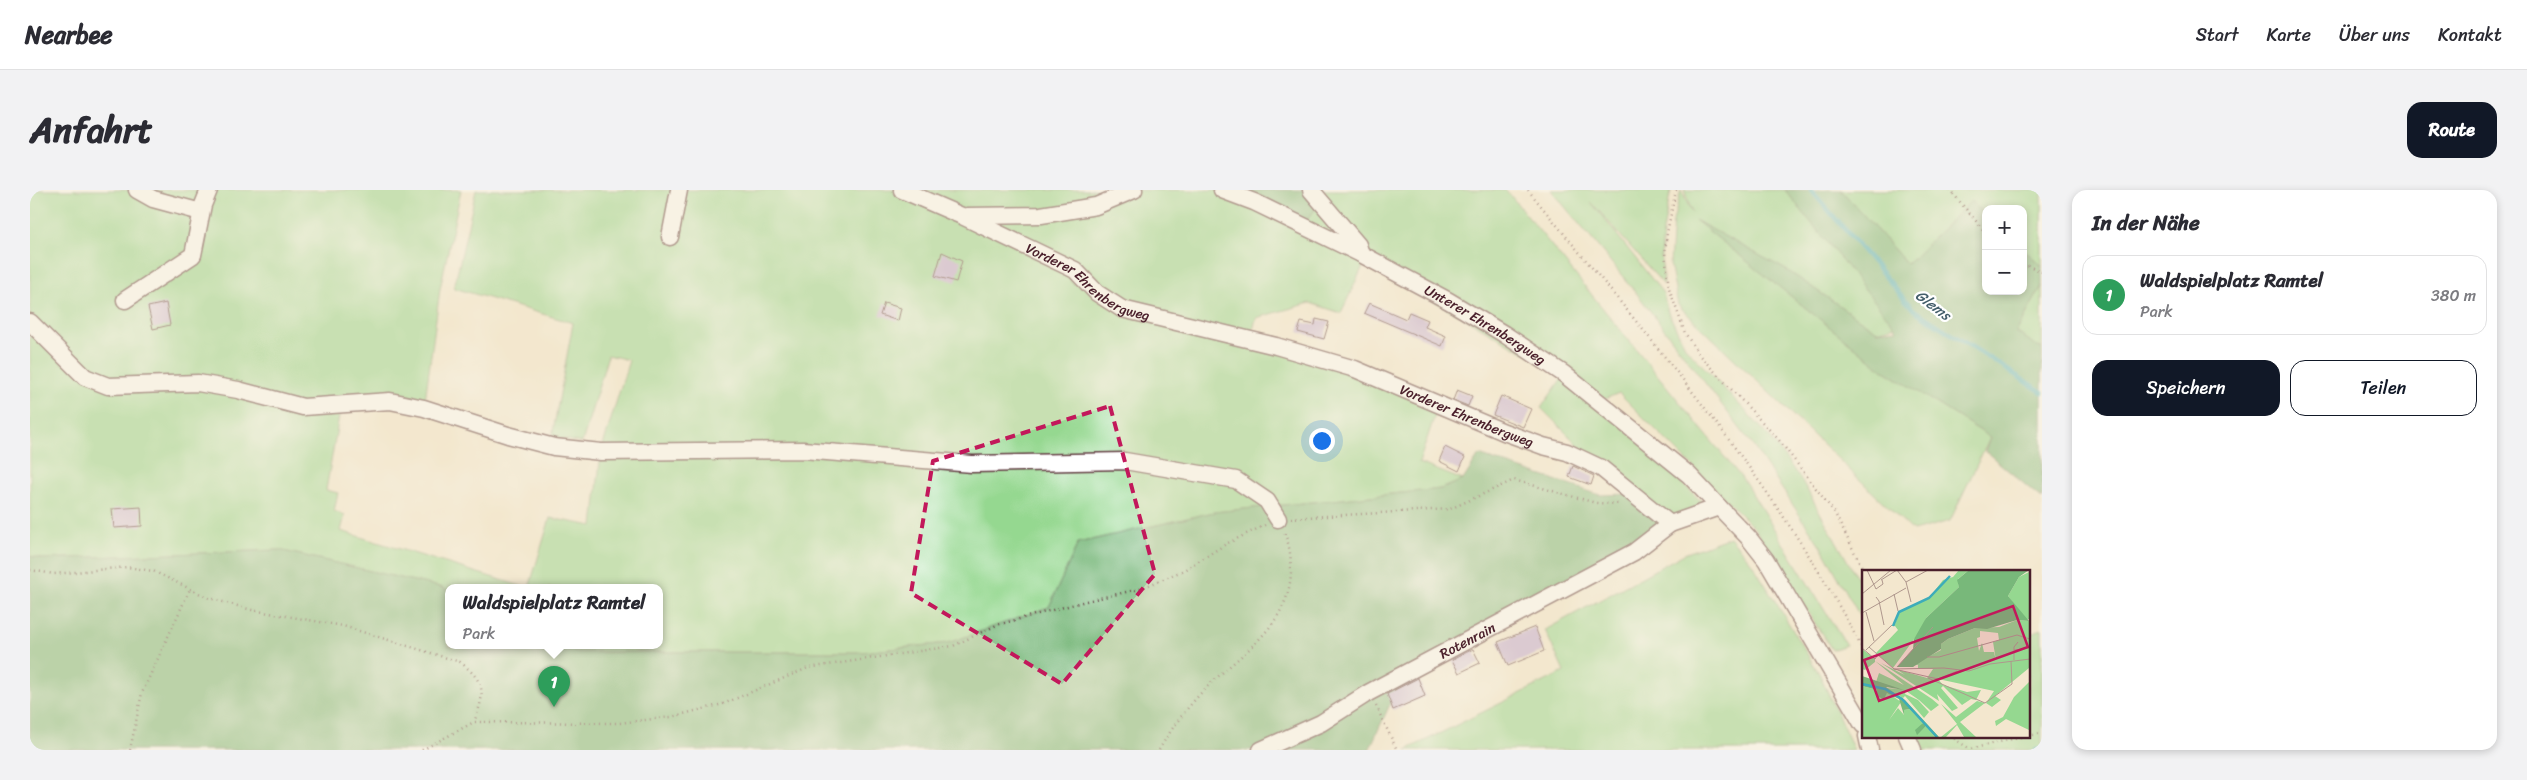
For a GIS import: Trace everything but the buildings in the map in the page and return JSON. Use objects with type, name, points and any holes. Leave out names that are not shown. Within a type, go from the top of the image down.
[{"type":"lane","points":[[137,190],[153,199],[201,212]]},
{"type":"lane","points":[[125,300],[193,255],[201,212],[209,190]]},
{"type":"lane","points":[[670,237],[679,190]]},
{"type":"lane","name":"Vorderer Ehrenbergweg","points":[[902,190],[962,216],[1074,270],[1097,293],[1122,309],[1276,346],[1355,369],[1504,432],[1543,446],[1567,452],[1601,468],[1670,524]]},
{"type":"lane","points":[[962,216],[1041,216],[1096,206],[1134,190]]},
{"type":"lane","name":"Unterer Ehrenbergweg","points":[[1222,190],[1247,199],[1361,254],[1449,301],[1564,374],[1689,475],[1719,506]]},
{"type":"lane","points":[[1311,190],[1358,246],[1361,254]]},
{"type":"lane","points":[[30,322],[85,377],[108,386],[198,383],[238,390],[303,408],[373,402],[407,403],[545,445],[601,452],[803,450],[972,464],[1125,461],[1236,480],[1267,501],[1278,519]]},
{"type":"lane","points":[[1670,524],[1719,506],[1748,537],[1766,560],[1862,724]]},
{"type":"lane","name":"Rotenrain","points":[[1260,750],[1321,722],[1368,693],[1634,552],[1670,524]]},
{"type":"lane","points":[[1908,738],[1912,750]]},
{"type":"path","points":[[1528,190],[1706,407],[1767,492],[1837,599],[1862,648]]},
{"type":"path","points":[[1676,190],[1665,253],[1669,288],[1684,333],[1700,356],[1779,440],[1834,512],[1863,570]]},
{"type":"path","points":[[1950,190],[1982,228]]},
{"type":"path","points":[[2027,265],[2042,272]]},
{"type":"path","points":[[422,750],[474,722],[642,722],[696,712],[723,704],[808,668],[953,646],[997,625],[1086,601],[1140,589],[1184,570],[1226,544],[1278,519],[1450,509],[1514,480],[1596,503],[1619,504],[1627,508]]},
{"type":"path","points":[[1158,750],[1182,715],[1203,691],[1248,651],[1274,624],[1290,588],[1291,548],[1278,519]]},
{"type":"path","points":[[30,570],[54,574],[127,567],[153,571],[208,598],[252,610],[343,626],[400,646],[460,662],[468,669],[482,689],[483,699],[474,722]]},
{"type":"path","points":[[130,750],[142,693],[190,589]]},
{"type":"path","points":[[1368,693],[1397,750]]},
{"type":"path","points":[[1953,738],[1970,749],[2018,738]]},
{"type":"highlighted area","points":[[1110,406],[1155,574],[1062,684],[911,593],[933,461]]},
{"type":"green space","points":[[30,190],[461,190],[440,289],[424,408],[341,405],[326,490],[338,493],[334,511],[345,515],[341,531],[514,584],[445,584],[445,589],[279,550],[42,559],[30,556]]},
{"type":"green space","points":[[476,190],[1222,190],[1364,264],[1341,313],[1310,303],[1256,318],[1251,339],[1355,369],[1438,406],[1419,463],[1463,480],[1441,489],[1214,512],[1078,543],[1049,607],[948,643],[862,652],[578,652],[566,649],[663,649],[663,584],[530,584],[550,518],[593,526],[601,452],[629,360],[608,355],[582,443],[552,437],[573,323],[454,288]]},
{"type":"green space","points":[[1222,190],[1311,190],[1322,201],[1300,229]]},
{"type":"green space","points":[[1309,190],[1506,190],[1745,482],[1846,645],[1832,650],[1755,529],[1619,393],[1598,402],[1703,503],[1674,519],[1601,468],[1541,408],[1564,375],[1301,225]]},
{"type":"green space","points":[[1551,190],[1671,190],[1663,231],[1661,257],[1664,285],[1591,202],[1663,293],[1668,312],[1686,348],[1768,435],[1802,481],[1862,586],[1862,620],[1822,548],[1751,443],[1638,295]]},
{"type":"green space","points":[[1681,190],[1692,213],[1684,190],[1785,190],[1895,326],[1877,331],[1788,271],[1698,222],[1885,371],[1990,437],[1950,521],[1913,531],[1678,305],[1670,264],[1673,221]]},
{"type":"green space","points":[[1785,190],[1841,190],[1907,264],[1971,201],[1982,211],[1982,295],[2027,295],[2027,253],[2042,266],[2042,286],[2016,332],[2042,349],[2042,499],[1985,451],[1990,437],[1885,371],[1695,220],[1788,271],[1877,331],[1897,329]]},
{"type":"green space","points":[[1841,190],[2042,190],[2042,266],[2027,253],[2027,205],[1982,205],[1982,211],[1971,201],[1907,264]]},
{"type":"green space","points":[[2042,286],[2042,349],[2016,333]]},
{"type":"green space","points":[[1479,455],[1600,495],[1628,494],[1670,524],[1404,674],[1369,750],[30,750],[30,556],[42,559],[279,550],[445,589],[445,649],[566,649],[578,652],[862,652],[948,643],[1049,607],[1078,543],[1214,512],[1441,489],[1463,480]]},
{"type":"green space","points":[[1730,537],[1752,563],[1820,675],[1854,750],[1406,750],[1564,672],[1545,630],[1684,554]]},
{"type":"green space","points":[[2042,629],[2042,750],[1919,750],[1914,738],[2030,738],[2030,633]]},
{"type":"waterway","name":"Glems","points":[[1811,190],[1914,310],[2042,392]]},
{"type":"waterway","points":[[2036,750],[2042,749]]},
{"type":"place","name":"Waldspielplatz Ramtel","points":[[554,707]]}]
